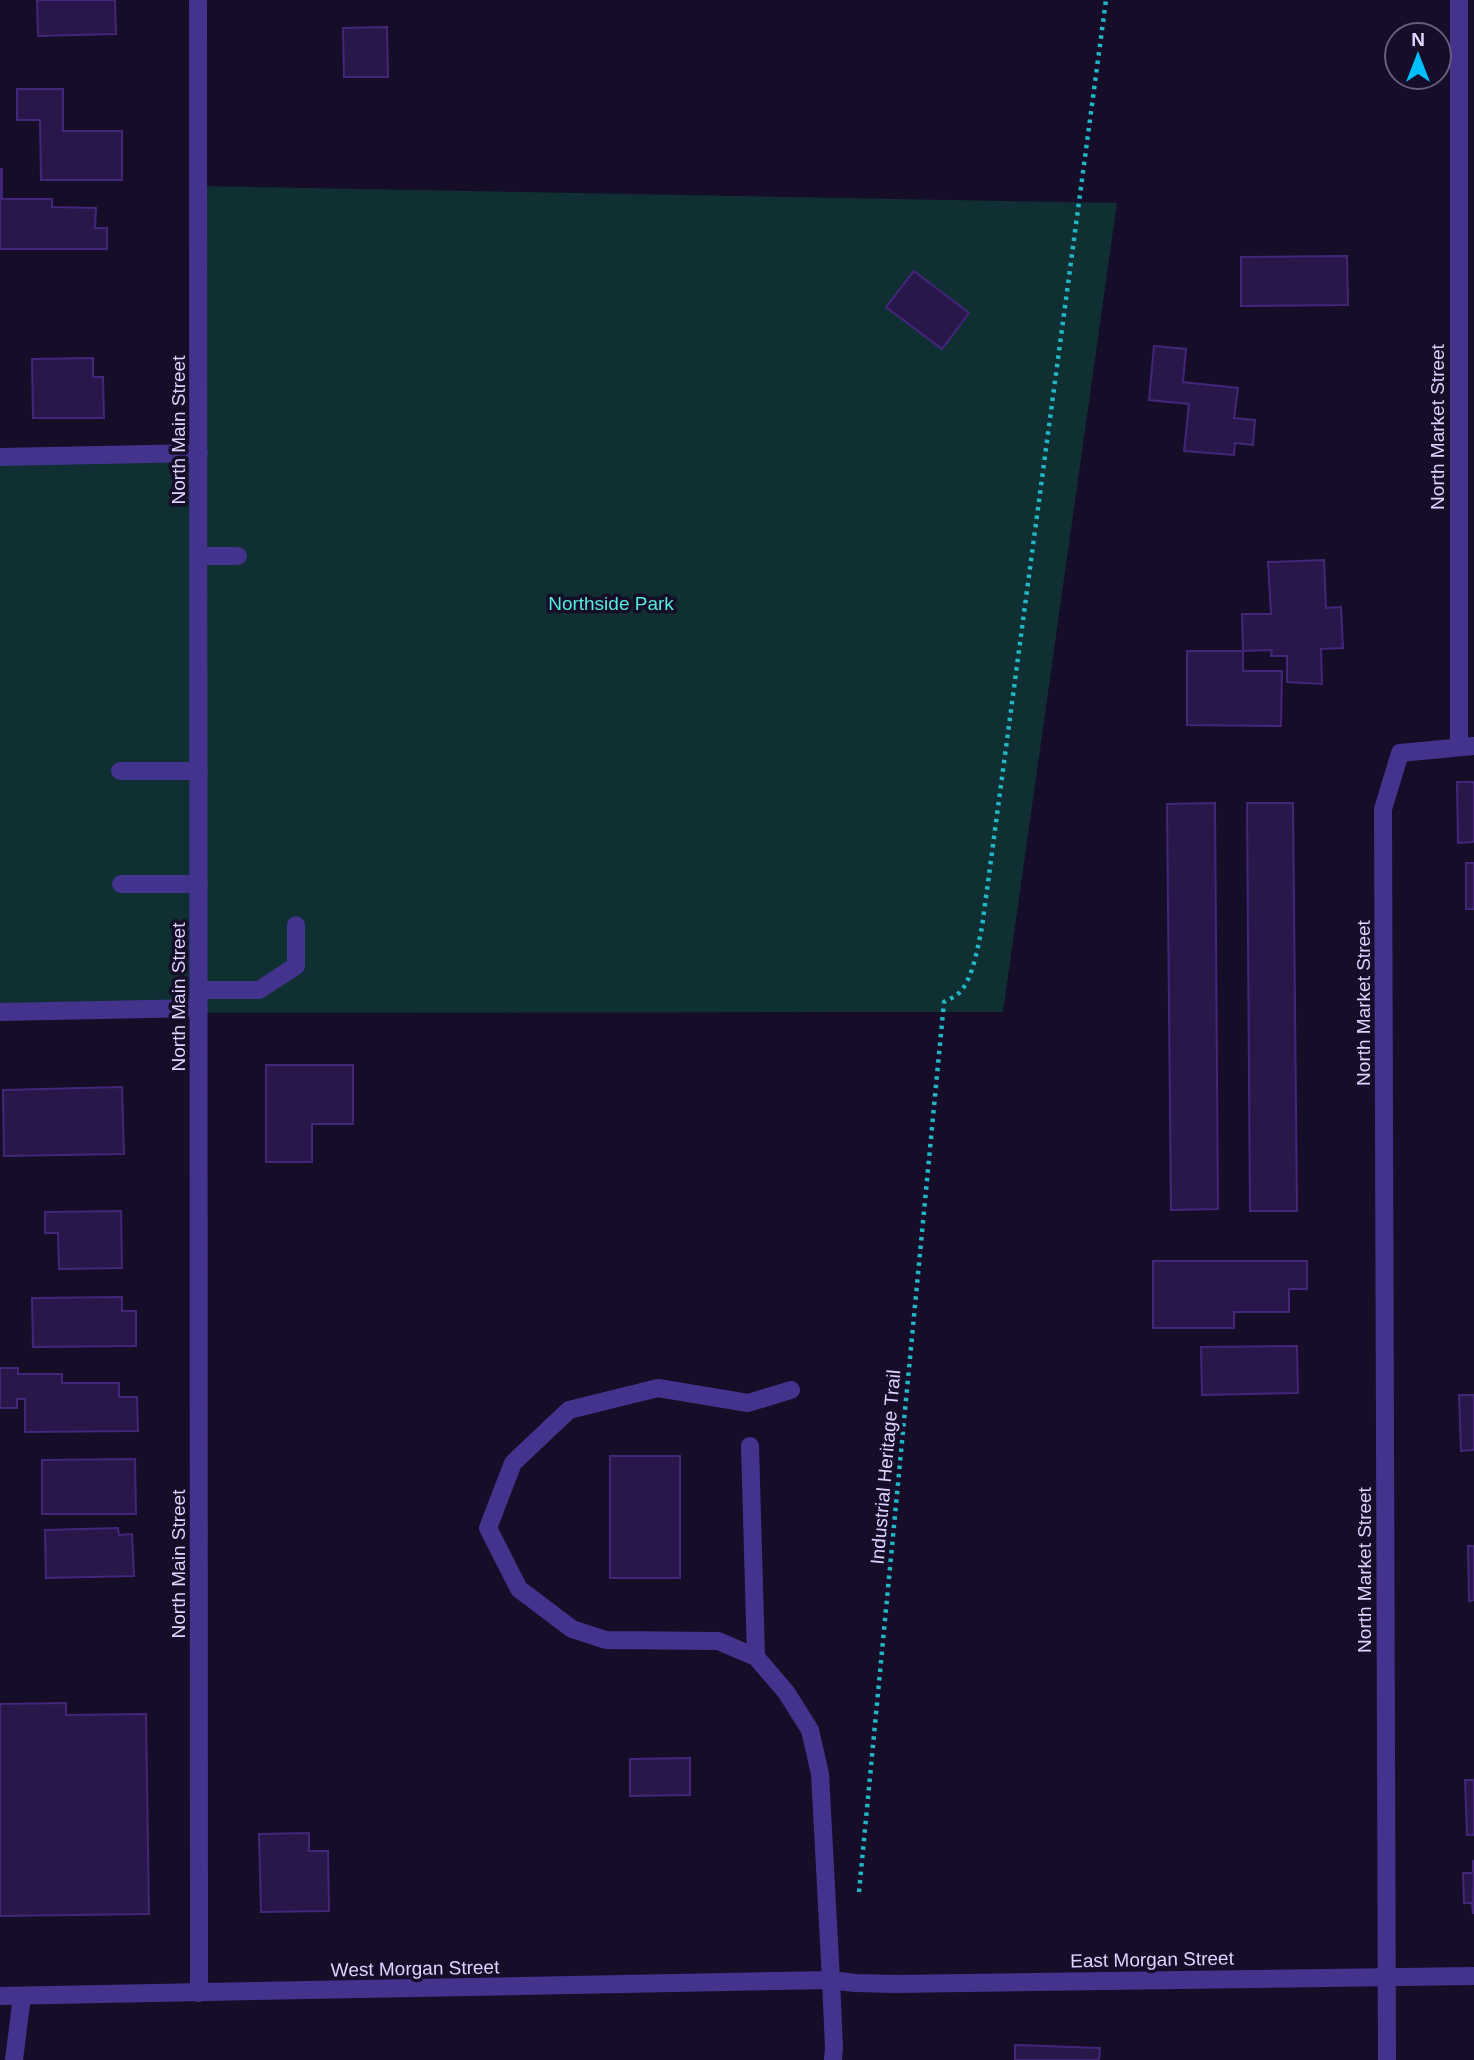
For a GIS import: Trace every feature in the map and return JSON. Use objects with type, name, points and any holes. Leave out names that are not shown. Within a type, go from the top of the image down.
[{"type":"street","name":"North Main Street","points":[[198,0],[200,1993]]},
{"type":"street","name":"North Market Street","points":[[1387,2060],[1383,809],[1400,753],[1467,746],[1459,0]]},
{"type":"street","points":[[0,457],[199,453]]},
{"type":"street","points":[[199,556],[238,556]]},
{"type":"street","points":[[120,771],[200,771]]},
{"type":"street","points":[[121,884],[200,884]]},
{"type":"street","points":[[0,1012],[200,1000],[259,990],[296,966],[296,925]]},
{"type":"street","points":[[791,1391],[748,1402],[658,1388],[569,1410],[513,1463],[488,1528],[519,1589],[572,1629],[606,1640],[718,1641],[755,1657],[786,1692],[810,1730],[820,1774],[833,2060]]},
{"type":"street","points":[[750,1446],[755,1657]]},
{"type":"street","name":"East Morgan Street","points":[[831,1980],[895,1984],[1474,1976]]},
{"type":"street","name":"West Morgan Street","points":[[0,1996],[831,1980]]},
{"type":"street","points":[[14,2060],[22,1996]]},
{"type":"path","name":"Industrial Heritage Trail","points":[[859,1893],[944,1002],[958,995],[963,988],[974,961],[982,927],[1106,0]]},
{"type":"green space","name":"Northside Park","points":[[198,186],[1117,203],[1003,1012],[0,1013],[0,455],[199,453]]},
{"type":"building","points":[[37,0],[115,0],[116,34],[38,36]]},
{"type":"building","points":[[387,27],[388,77],[344,77],[343,28]]},
{"type":"building","points":[[17,89],[63,89],[63,131],[122,131],[122,180],[41,180],[40,120],[17,120]]},
{"type":"building","points":[[0,169],[2,199],[52,199],[52,207],[96,208],[95,228],[107,228],[107,249],[0,249]]},
{"type":"building","points":[[1347,256],[1348,305],[1241,306],[1241,257]]},
{"type":"building","points":[[914,271],[969,313],[942,349],[886,307]]},
{"type":"building","points":[[1154,346],[1186,349],[1183,382],[1238,388],[1234,418],[1255,420],[1253,445],[1235,443],[1234,455],[1184,451],[1189,404],[1149,400]]},
{"type":"building","points":[[93,358],[93,377],[103,377],[104,418],[33,418],[32,359]]},
{"type":"building","points":[[1324,560],[1326,608],[1341,607],[1343,648],[1321,649],[1322,684],[1287,682],[1287,656],[1271,656],[1272,650],[1243,651],[1242,614],[1271,614],[1268,562]]},
{"type":"building","points":[[1187,651],[1243,651],[1243,671],[1282,671],[1281,726],[1187,725]]},
{"type":"building","points":[[1457,782],[1474,782],[1474,842],[1458,843]]},
{"type":"building","points":[[1215,803],[1218,1209],[1171,1210],[1167,804]]},
{"type":"building","points":[[1247,803],[1293,803],[1297,1211],[1250,1211]]},
{"type":"building","points":[[1466,863],[1474,863],[1474,909],[1466,909]]},
{"type":"building","points":[[266,1065],[353,1065],[353,1124],[312,1124],[312,1162],[266,1162]]},
{"type":"building","points":[[122,1087],[124,1154],[4,1156],[3,1090]]},
{"type":"building","points":[[121,1211],[122,1268],[59,1269],[58,1233],[45,1233],[45,1212]]},
{"type":"building","points":[[1153,1261],[1307,1261],[1307,1289],[1289,1289],[1289,1312],[1234,1312],[1234,1328],[1153,1328]]},
{"type":"building","points":[[122,1297],[122,1311],[136,1311],[136,1346],[33,1347],[32,1298]]},
{"type":"building","points":[[1297,1346],[1298,1393],[1202,1395],[1201,1347]]},
{"type":"building","points":[[0,1368],[18,1368],[18,1374],[62,1374],[62,1383],[119,1383],[119,1397],[137,1397],[138,1431],[25,1432],[25,1399],[17,1399],[17,1408],[0,1408]]},
{"type":"building","points":[[1459,1395],[1474,1395],[1474,1450],[1461,1451]]},
{"type":"building","points":[[610,1456],[680,1456],[680,1578],[610,1578]]},
{"type":"building","points":[[135,1459],[136,1514],[42,1514],[42,1460]]},
{"type":"building","points":[[118,1528],[119,1535],[132,1534],[134,1576],[46,1578],[45,1530]]},
{"type":"building","points":[[1468,1546],[1474,1546],[1474,1600],[1469,1601]]},
{"type":"building","points":[[66,1703],[66,1715],[146,1714],[149,1914],[0,1916],[0,1704]]},
{"type":"building","points":[[690,1758],[690,1795],[630,1796],[630,1759]]},
{"type":"building","points":[[1465,1780],[1474,1780],[1474,1835],[1467,1835]]},
{"type":"building","points":[[309,1833],[309,1851],[328,1851],[329,1911],[261,1912],[259,1834]]},
{"type":"building","points":[[1474,1861],[1473,1914],[1472,1903],[1464,1903],[1463,1873],[1473,1873]]},
{"type":"building","points":[[1015,2045],[1100,2048],[1099,2060],[1015,2060]]}]
